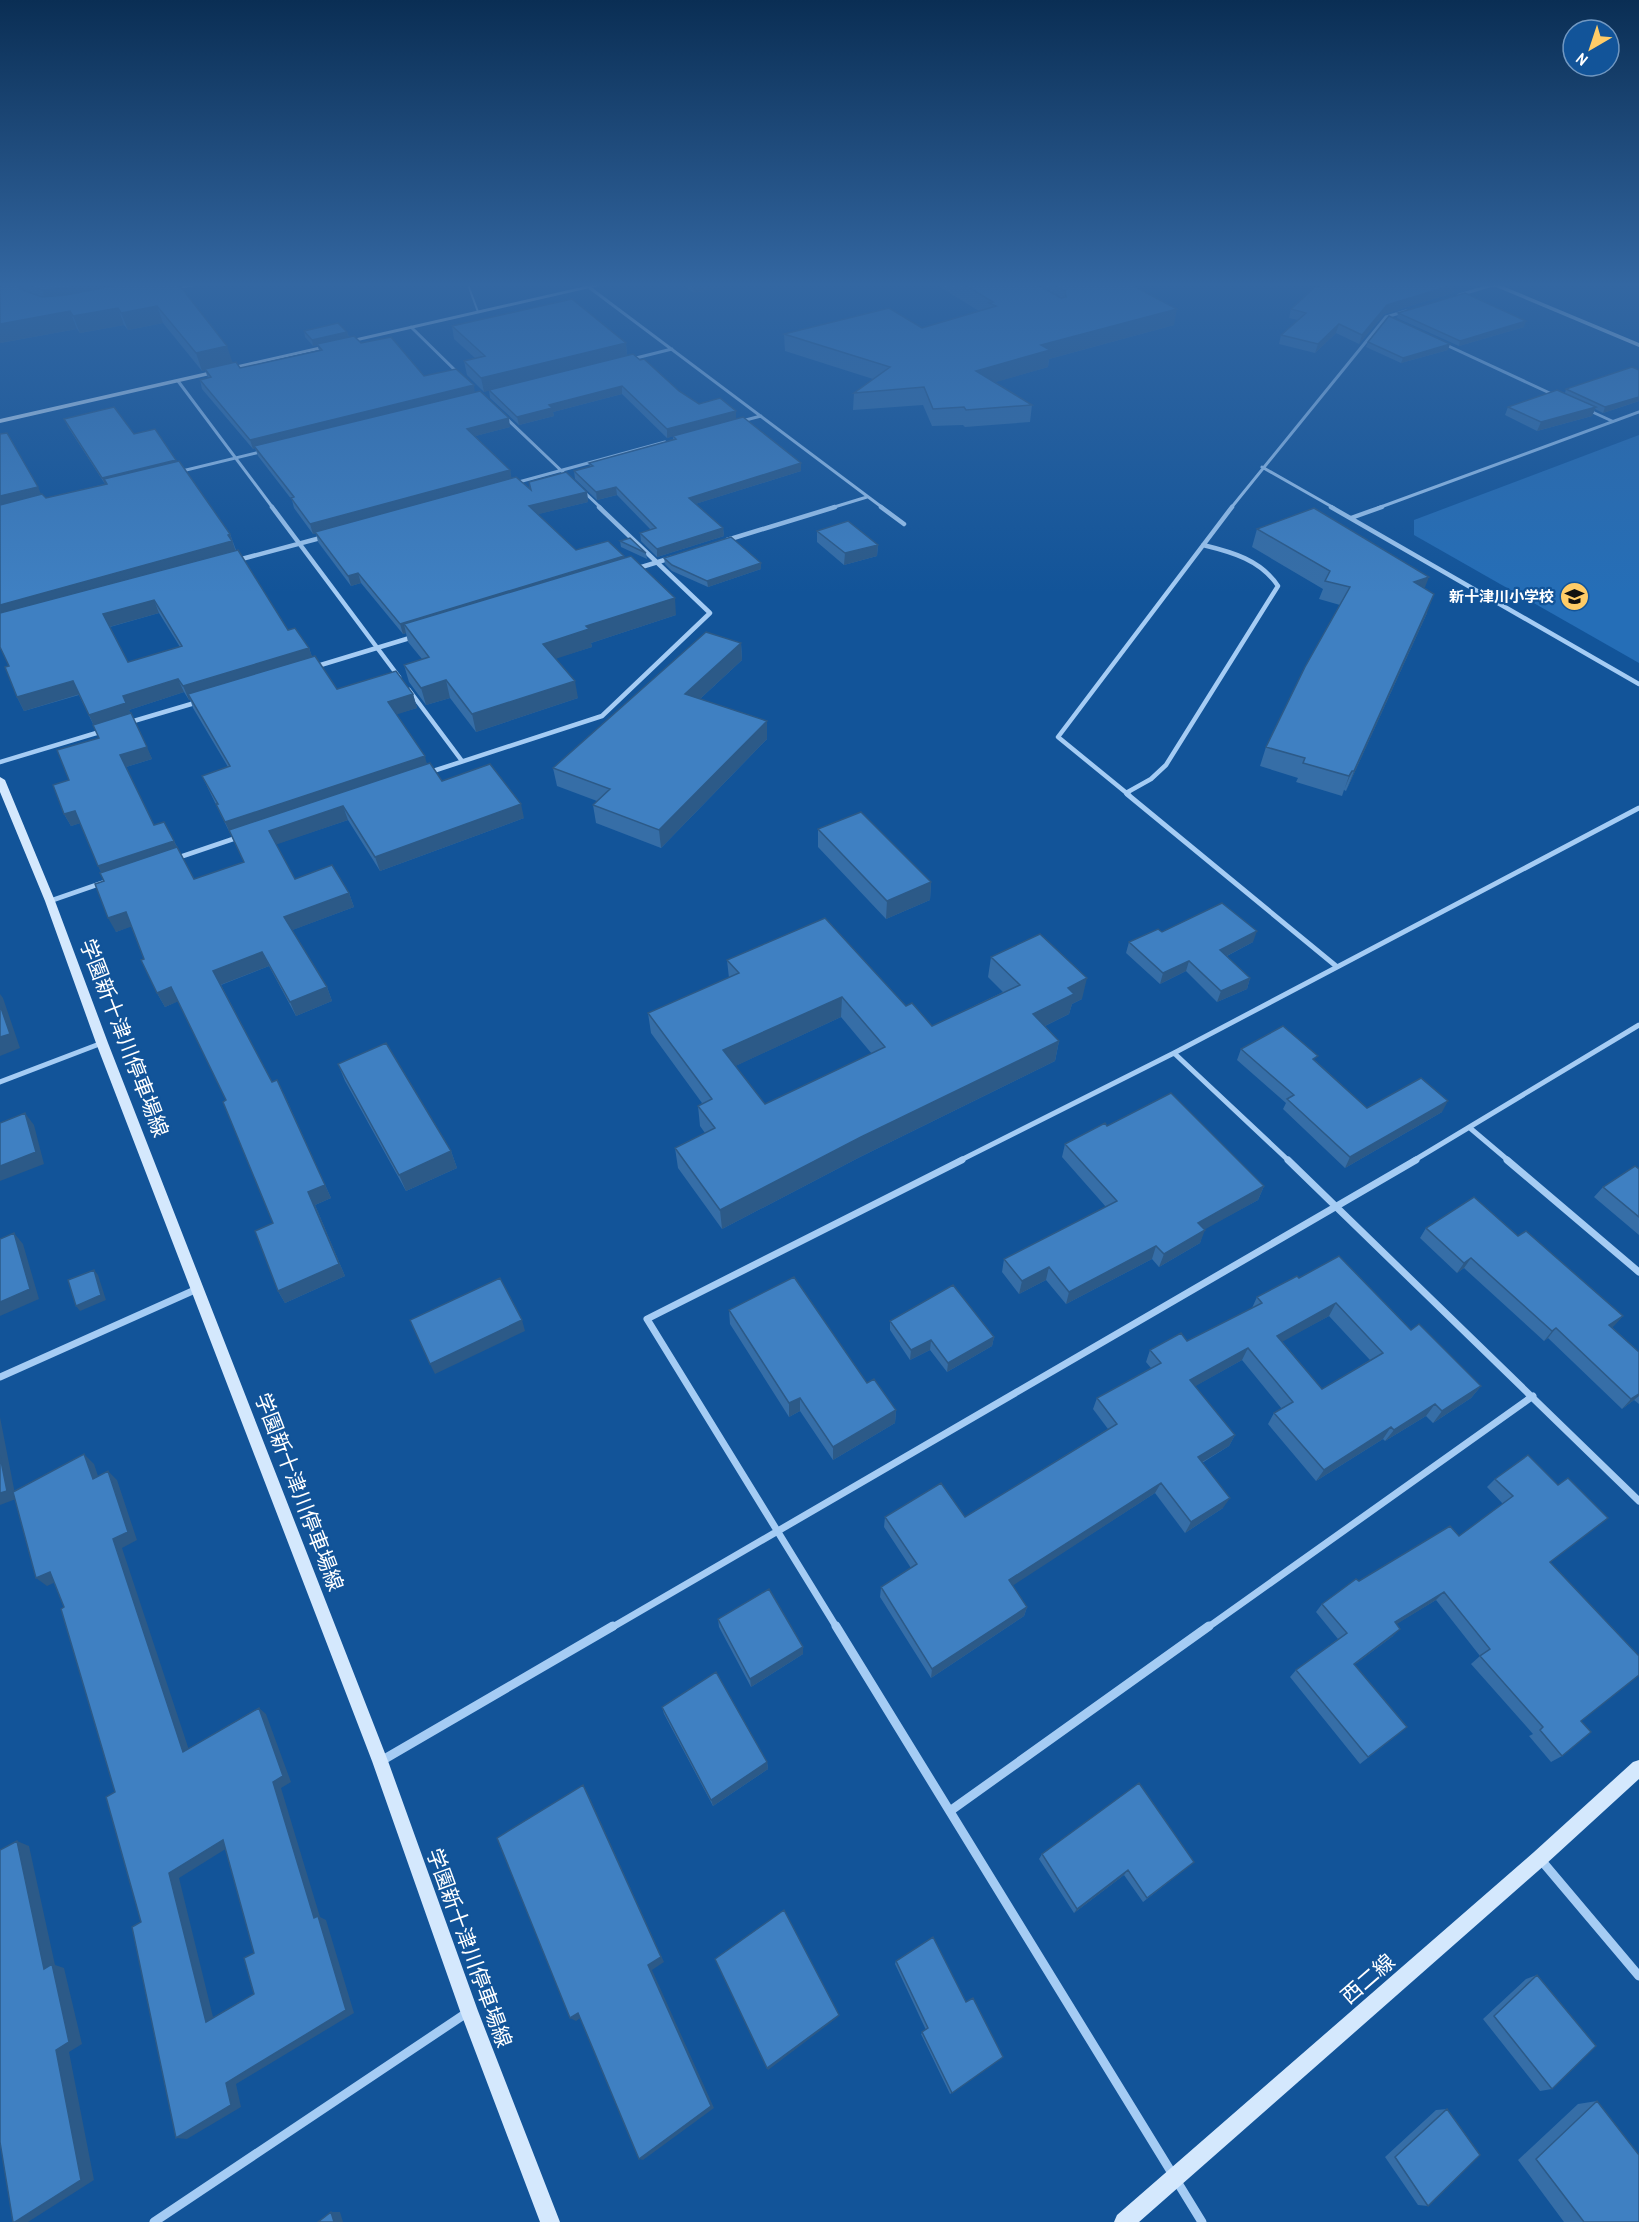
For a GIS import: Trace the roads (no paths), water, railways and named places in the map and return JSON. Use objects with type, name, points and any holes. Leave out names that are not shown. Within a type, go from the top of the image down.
[{"type":"street","points":[[0,421],[157,386]]},
{"type":"street","points":[[182,386],[462,761]]},
{"type":"street","points":[[721,386],[904,524]]},
{"type":"street","points":[[1329,386],[1262,467],[1058,738],[1336,966]]},
{"type":"street","points":[[1535,386],[1558,396]]},
{"type":"street","points":[[1580,406],[1612,421]]},
{"type":"street","points":[[1351,518],[1639,412]]},
{"type":"street","points":[[418,776],[602,716],[710,613],[500,413]]},
{"type":"street","points":[[728,425],[761,416]]},
{"type":"street","points":[[504,486],[672,440]]},
{"type":"street","points":[[169,474],[270,449]]},
{"type":"street","points":[[1262,467],[1639,684]]},
{"type":"street","points":[[723,542],[867,497]]},
{"type":"street","points":[[230,562],[333,534]]},
{"type":"street","points":[[1126,793],[1151,780],[1166,765],[1278,586],[1272,574],[1236,554],[1203,545]]},
{"type":"street","points":[[624,572],[679,555]]},
{"type":"street","points":[[309,669],[422,634]]},
{"type":"street","points":[[125,724],[206,700]]},
{"type":"street","points":[[0,762],[114,728]]},
{"type":"street","name":"学園新十津川停車場線","points":[[0,780],[50,901],[102,1043],[380,1761],[469,2012],[550,2222]]},
{"type":"street","points":[[1202,2222],[647,1319],[1174,1053],[1639,808]]},
{"type":"street","points":[[162,863],[251,833]]},
{"type":"street","points":[[50,901],[106,882]]},
{"type":"street","points":[[380,1761],[778,1533],[1338,1207],[1639,1025]]},
{"type":"street","points":[[0,1082],[102,1043]]},
{"type":"street","points":[[1174,1053],[1338,1207],[1639,1501]]},
{"type":"street","points":[[1470,1128],[1639,1272]]},
{"type":"street","points":[[0,1377],[197,1288]]},
{"type":"street","points":[[950,1811],[1533,1396]]},
{"type":"street","name":"西二線","points":[[1124,2222],[1540,1858],[1639,1768]]},
{"type":"street","points":[[1540,1858],[1639,1976]]},
{"type":"street","points":[[154,2222],[469,2012]]},
{"type":"place","name":"新十津川小学校","points":[[1575,597]]}]
